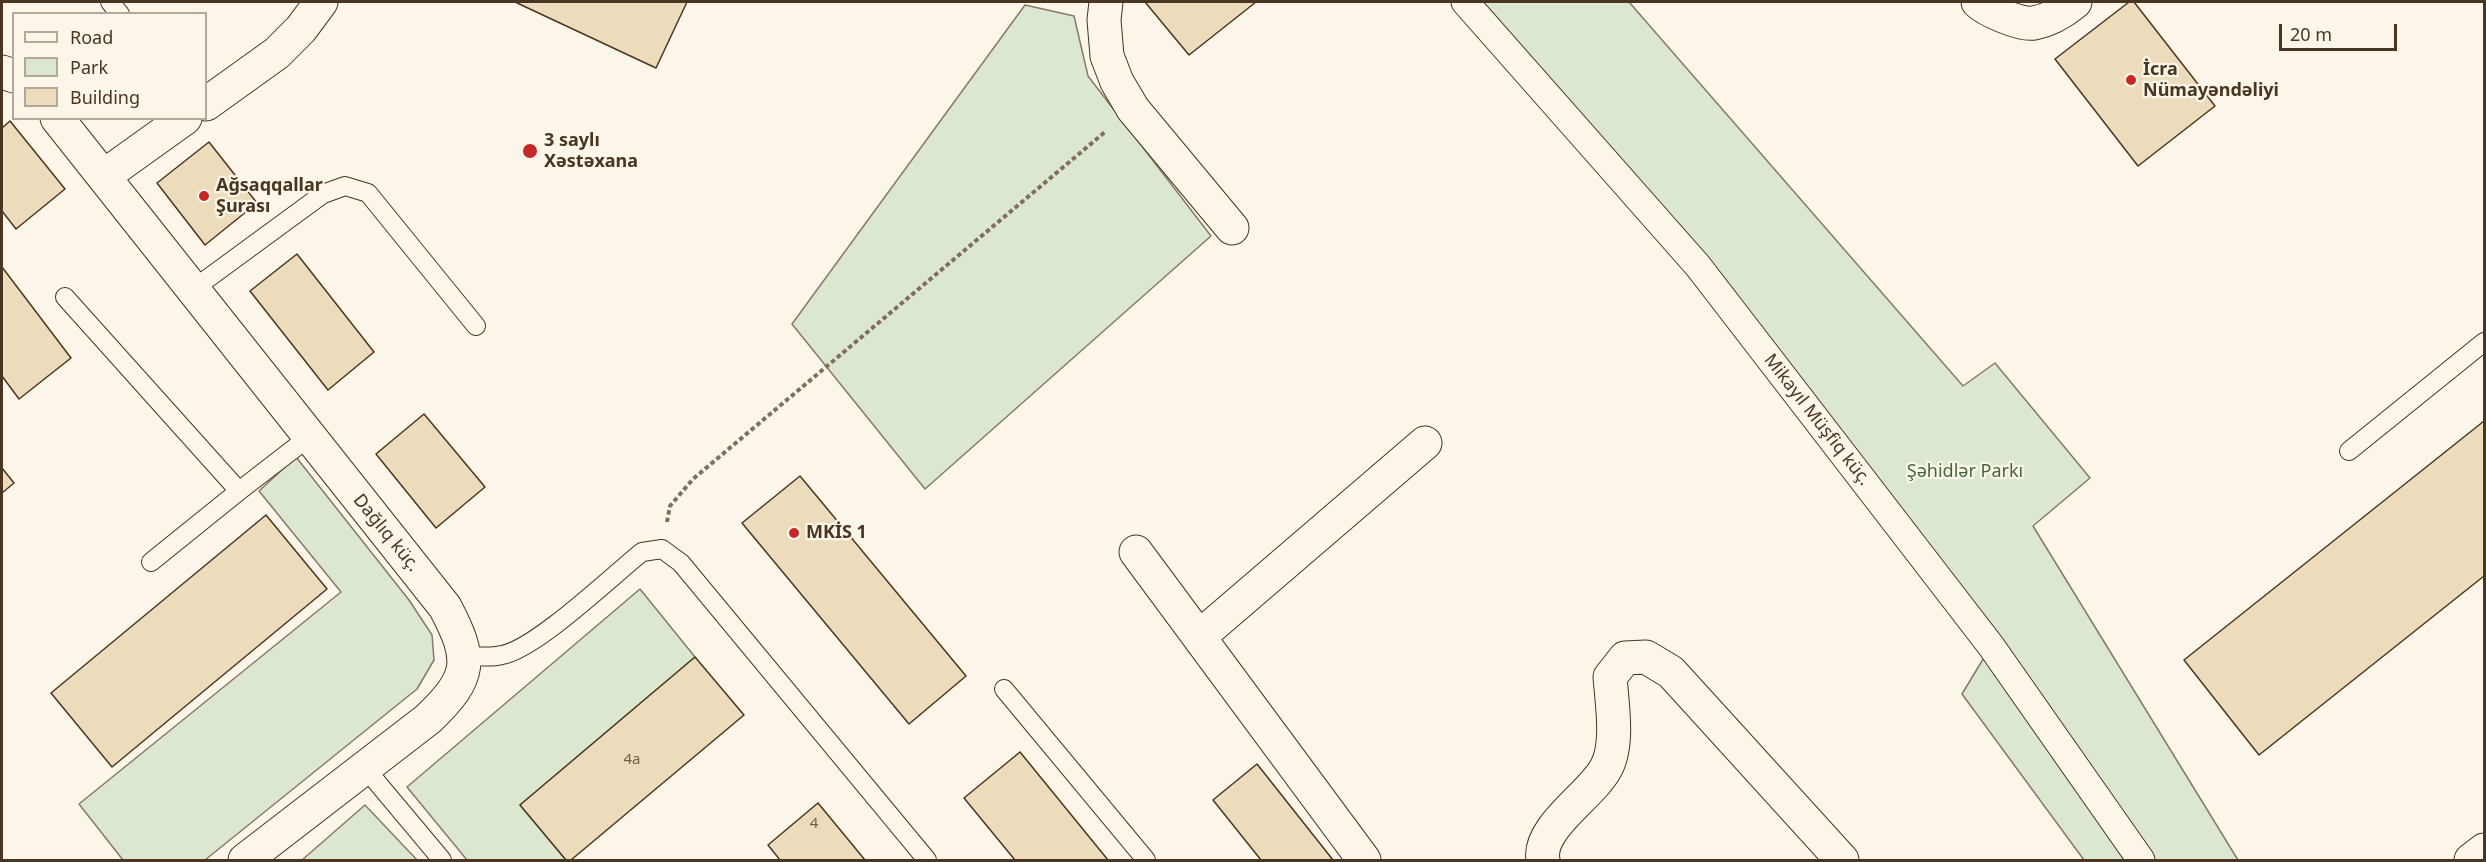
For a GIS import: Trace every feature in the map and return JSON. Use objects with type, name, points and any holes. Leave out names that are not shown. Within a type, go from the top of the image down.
[{"type":"street","points":[[207,103],[277,53],[301,29],[321,2]]},
{"type":"street","points":[[1106,2],[1104,20],[1107,56],[1117,82],[1133,109],[1232,228]]},
{"type":"street","name":"Mikayıl Müşfiq küç.","points":[[1466,2],[1698,266],[1991,646],[2140,861]]},
{"type":"street","points":[[1978,2],[1986,10],[2031,24],[2063,12],[2075,2]]},
{"type":"street","name":"Dağlıq küç.","points":[[59,120],[445,607],[458,631],[465,656]]},
{"type":"street","points":[[104,176],[182,120]]},
{"type":"street","points":[[1199,637],[1425,443]]},
{"type":"street","points":[[1136,552],[1364,861]]},
{"type":"street","points":[[244,861],[428,719],[449,699],[462,678],[465,656]]},
{"type":"street","points":[[1543,861],[1542,851],[1556,826],[1607,768],[1614,739],[1610,677],[1625,658],[1646,657],[1671,672],[1842,861]]},
{"type":"street","points":[[2471,861],[2484,850]]},
{"type":"lane","points":[[192,290],[323,194],[345,186],[368,193],[476,326]]},
{"type":"lane","points":[[65,297],[239,491]]},
{"type":"lane","points":[[2349,451],[2484,342]]},
{"type":"lane","points":[[151,562],[309,437]]},
{"type":"lane","points":[[465,656],[502,656],[521,648],[541,635],[642,552],[662,549],[681,562],[927,861]]},
{"type":"lane","points":[[1004,689],[1146,861]]},
{"type":"lane","points":[[365,768],[442,861]]},
{"type":"path","points":[[662,549],[670,506],[693,478],[1133,109]]},
{"type":"green space","name":"Şəhidlər Parkı","points":[[1465,2],[1629,2],[1963,386],[1995,363],[2090,478],[2033,526],[2238,860],[2084,860],[1962,694],[1991,646]]},
{"type":"green space","points":[[1025,5],[1074,16],[1088,76],[1211,236],[925,489],[792,324]]},
{"type":"green space","points":[[296,457],[409,600],[432,635],[434,660],[417,689],[205,860],[123,860],[79,804],[341,592],[259,491]]},
{"type":"green space","points":[[640,589],[695,657],[520,805],[566,860],[467,860],[407,787]]},
{"type":"green space","points":[[365,805],[417,860],[302,860]]},
{"type":"building","points":[[515,2],[687,2],[656,68]]},
{"type":"building","points":[[1145,2],[1256,2],[1189,55]]},
{"type":"building","points":[[2129,2],[2134,2],[2215,106],[2138,166],[2055,59]]},
{"type":"building","points":[[10,121],[65,189],[16,229],[2,211],[2,128]]},
{"type":"building","points":[[209,142],[257,203],[205,245],[157,183]]},
{"type":"building","points":[[297,254],[374,352],[328,390],[250,291]]},
{"type":"building","points":[[2,267],[71,358],[19,399],[2,376]]},
{"type":"building","points":[[424,414],[485,487],[436,528],[376,454]]},
{"type":"building","points":[[2484,421],[2484,576],[2259,755],[2184,660]]},
{"type":"building","points":[[2,468],[14,483],[2,493]]},
{"type":"building","points":[[800,476],[966,676],[909,724],[742,523]]},
{"type":"building","points":[[266,515],[327,589],[112,767],[51,693]]},
{"type":"building","points":[[695,657],[744,715],[571,860],[566,860],[520,805]]},
{"type":"building","points":[[1020,752],[1108,860],[1015,860],[964,798]]},
{"type":"building","points":[[1257,764],[1333,860],[1261,860],[1213,800]]},
{"type":"building","points":[[818,803],[865,860],[780,860],[768,845]]},
{"type":"place","name":"İcra Nümayəndəliyi","points":[[2131,80]]},
{"type":"place","name":"3 saylı Xəstəxana","points":[[530,151]]},
{"type":"place","name":"Ağsaqqallar Şurası","points":[[204,196]]},
{"type":"place","name":"MKİS 1","points":[[794,533]]}]
